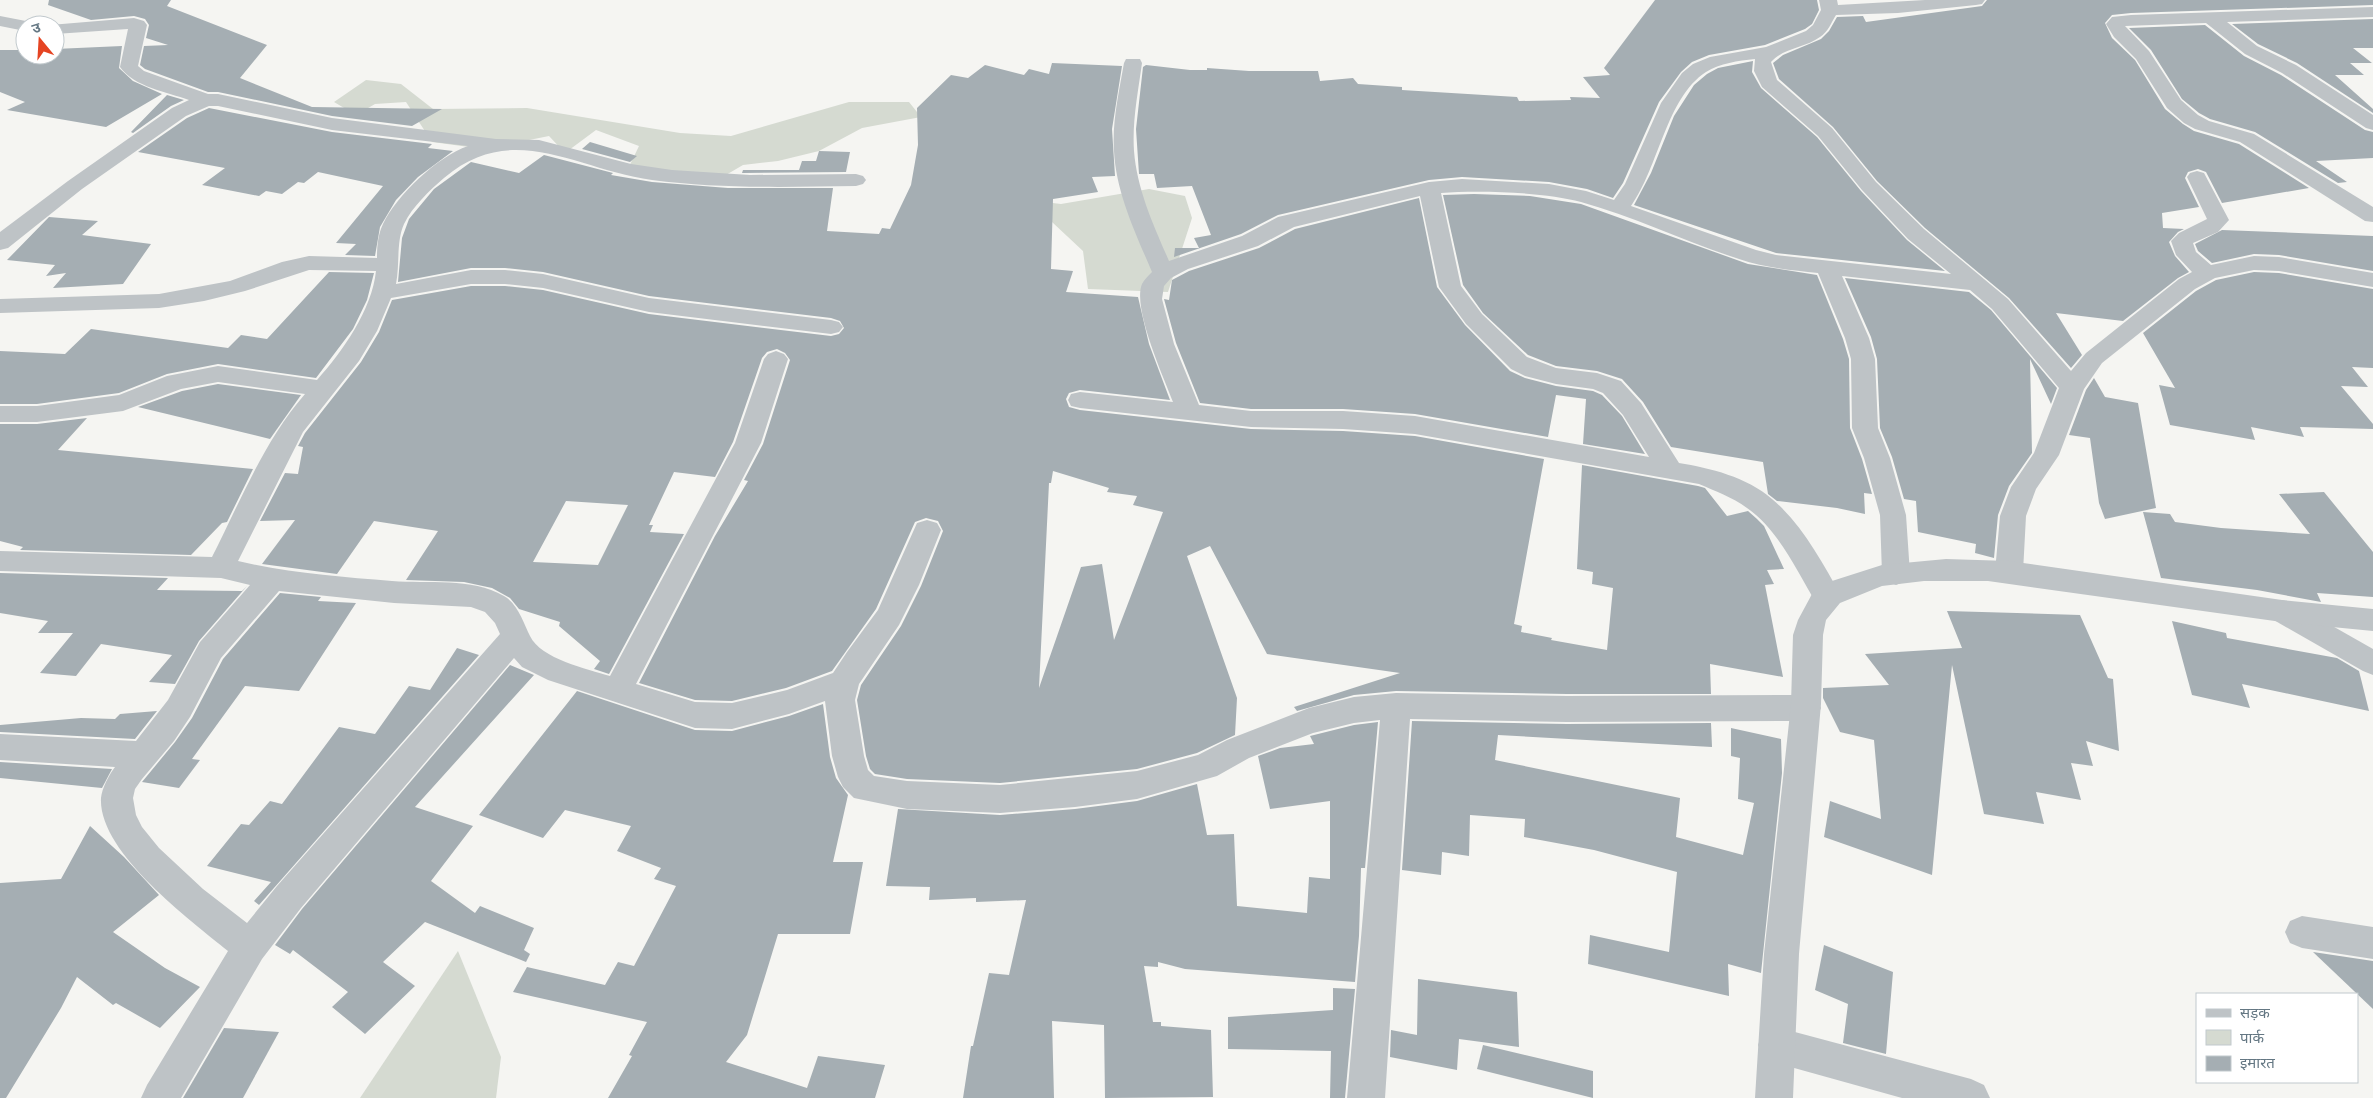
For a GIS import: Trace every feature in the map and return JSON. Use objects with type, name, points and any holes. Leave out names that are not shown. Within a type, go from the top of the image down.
[{"type":"street","points":[[1619,208],[1636,182],[1671,104],[1684,82],[1693,73],[1711,63],[1770,52],[1812,35],[1825,21],[1829,5],[1898,8],[1976,0]]},
{"type":"street","points":[[2172,2],[2232,18]]},
{"type":"street","points":[[2373,12],[2212,19],[2131,20],[2118,21],[2115,24],[2118,30],[2152,67],[2177,110],[2203,125],[2233,132],[2264,147],[2373,216]]},
{"type":"street","points":[[2212,19],[2251,50],[2288,69],[2373,124]]},
{"type":"street","points":[[0,21],[15,24]]},
{"type":"street","points":[[65,29],[134,23],[138,26],[129,67],[137,75],[206,100],[218,100],[332,124],[499,144],[519,143],[564,152],[616,168],[692,180],[744,182],[856,180]]},
{"type":"street","points":[[1770,52],[1762,62],[1763,71],[1769,84],[1825,132],[1851,161],[1869,186],[1916,234],[2009,313],[2072,387]]},
{"type":"street","points":[[1133,63],[1125,128],[1125,162],[1133,193],[1163,273]]},
{"type":"street","points":[[0,243],[75,185],[179,112],[206,100]]},
{"type":"street","points":[[221,568],[292,430],[308,405],[355,349],[383,293],[390,227],[440,170],[453,160],[470,151],[499,144]]},
{"type":"street","points":[[2197,177],[2218,220],[2213,226],[2182,241],[2182,247],[2192,261],[2207,274]]},
{"type":"street","points":[[1190,413],[1162,344],[1151,299],[1153,285],[1163,273],[1180,264],[1250,241],[1286,222],[1429,188],[1462,185],[1549,190],[1586,197],[1748,255],[1776,262],[1976,284]]},
{"type":"street","points":[[1429,188],[1450,287],[1474,319],[1520,363],[1534,370],[1556,376],[1597,380],[1612,387],[1632,410],[1669,468]]},
{"type":"street","points":[[0,306],[159,301],[204,294],[237,286],[290,267],[309,263],[387,265]]},
{"type":"street","points":[[2010,572],[2013,516],[2024,487],[2046,455],[2072,387],[2094,358],[2187,284],[2207,274],[2229,267],[2254,263],[2279,264],[2373,280]]},
{"type":"street","points":[[1826,268],[1857,338],[1863,359],[1862,403],[1866,428],[1877,458],[1893,515],[1896,574]]},
{"type":"street","points":[[383,293],[472,277],[505,277],[543,281],[649,305],[831,327]]},
{"type":"street","points":[[617,691],[748,443],[776,359]]},
{"type":"street","points":[[0,414],[37,414],[123,402],[176,382],[218,374],[323,389]]},
{"type":"street","points":[[1080,400],[1251,419],[1359,420],[1415,425],[1669,468],[1703,476],[1735,489],[1761,504],[1777,520],[1827,596]]},
{"type":"street","points":[[927,530],[905,585],[889,617],[857,660],[844,682],[840,700],[848,756],[854,777],[865,788],[908,795],[1000,799],[1075,793],[1137,785],[1206,766],[1247,745],[1309,721],[1354,710],[1396,706],[1567,709],[1806,708]]},
{"type":"street","points":[[0,561],[221,568],[272,580],[394,592],[472,596],[495,604],[507,617],[520,644],[532,660],[559,672],[695,715],[732,716],[789,702],[844,682]]},
{"type":"street","points":[[1774,1098],[1783,928],[1806,708],[1808,634],[1814,613],[1827,596],[1854,584],[1896,574],[1934,569],[2010,572],[2282,611],[2373,620]]},
{"type":"street","points":[[250,946],[158,871],[135,844],[118,813],[117,797],[126,776],[167,727],[182,704],[202,663],[217,640],[272,580]]},
{"type":"street","points":[[2282,611],[2373,663]]},
{"type":"street","points":[[160,1098],[250,946],[289,897],[516,635]]},
{"type":"street","points":[[1366,1098],[1396,706]]},
{"type":"street","points":[[0,747],[144,755]]},
{"type":"street","points":[[2302,932],[2373,943]]},
{"type":"street","points":[[1776,1045],[1971,1098]]},
{"type":"green space","points":[[366,80],[401,84],[433,109],[527,108],[680,133],[731,136],[849,102],[909,102],[921,117],[862,128],[819,151],[778,161],[743,165],[719,179],[626,173],[639,146],[596,130],[565,153],[549,136],[484,149],[432,142],[406,102],[375,104],[356,115],[334,102]]},
{"type":"green space","points":[[1149,189],[1185,196],[1192,218],[1168,292],[1088,289],[1083,251],[1052,222],[1020,199],[1061,204]]},
{"type":"green space","points":[[458,951],[501,1057],[496,1098],[360,1098]]},
{"type":"building","points":[[49,0],[171,0],[167,6],[267,45],[240,78],[312,107],[442,109],[412,126],[332,116],[218,92],[208,92],[145,69],[140,65],[144,46],[168,45],[146,38],[149,25],[145,19],[134,16],[91,20],[48,5]]},
{"type":"building","points":[[1655,0],[1817,0],[1819,10],[1812,24],[1805,29],[1765,45],[1709,55],[1692,62],[1681,72],[1659,102],[1623,183],[1613,198],[1587,189],[1549,182],[1462,177],[1429,180],[1278,215],[1241,234],[1174,257],[1175,248],[1199,248],[1194,238],[1211,235],[1192,186],[1157,188],[1154,174],[1139,174],[1136,129],[1143,67],[1146,65],[1190,70],[1207,70],[1207,68],[1249,71],[1318,71],[1320,81],[1353,78],[1358,84],[1402,87],[1402,90],[1517,97],[1519,101],[1571,100],[1570,97],[1600,98],[1583,77],[1610,75],[1604,68]]},
{"type":"building","points":[[1987,0],[2373,0],[2373,5],[2131,13],[2112,15],[2105,23],[2112,38],[2135,60],[2165,109],[2183,124],[2194,131],[2239,144],[2309,188],[2222,203],[2206,172],[2198,169],[2188,172],[2185,178],[2199,207],[2162,213],[2163,228],[2184,229],[2178,232],[2169,242],[2175,256],[2189,272],[2178,278],[2123,321],[2056,313],[2082,355],[2071,368],[2009,298],[1925,228],[1877,181],[1833,127],[1779,79],[1773,63],[1783,55],[1821,39],[1829,31],[1837,17],[1863,16],[1866,22],[1982,6]]},
{"type":"building","points":[[2373,19],[2373,48],[2353,48],[2372,63],[2350,63],[2364,75],[2335,75],[2373,109],[2373,113],[2297,63],[2258,44],[2232,24]]},
{"type":"building","points":[[2205,25],[2244,56],[2281,75],[2365,130],[2373,132],[2373,158],[2316,161],[2347,182],[2338,183],[2255,132],[2210,119],[2199,113],[2182,99],[2151,50],[2129,28]]},
{"type":"building","points":[[122,46],[119,68],[133,81],[162,94],[106,127],[7,110],[25,102],[0,92],[0,50],[15,50],[15,65],[65,65],[65,49]]},
{"type":"building","points":[[1753,61],[1752,72],[1761,88],[1817,137],[1861,191],[1907,240],[1945,271],[1776,253],[1634,205],[1651,173],[1674,116],[1694,85],[1718,68]]},
{"type":"building","points":[[1052,63],[1122,66],[1112,129],[1115,176],[1092,177],[1098,192],[1053,199],[1051,269],[1073,271],[1066,292],[1138,297],[1149,344],[1170,400],[1080,390],[1069,393],[1066,399],[1069,407],[1080,410],[1251,429],[1343,431],[1415,436],[1544,459],[1514,624],[1522,626],[1521,632],[1552,638],[1551,640],[1607,650],[1613,588],[1592,584],[1593,572],[1577,569],[1582,465],[1705,488],[1727,516],[1748,511],[1764,526],[1784,569],[1767,570],[1774,584],[1765,585],[1783,677],[1710,664],[1711,694],[1396,691],[1354,695],[1297,711],[1294,707],[1400,673],[1267,654],[1210,546],[1187,556],[1237,698],[1235,735],[1197,753],[1137,769],[1000,783],[907,779],[875,774],[870,769],[866,756],[857,700],[861,685],[901,626],[921,586],[943,531],[938,521],[926,518],[915,522],[876,609],[832,671],[786,688],[732,701],[695,700],[639,683],[715,536],[748,481],[744,480],[763,444],[790,360],[785,353],[777,349],[767,352],[762,358],[733,442],[715,477],[674,472],[649,525],[653,525],[650,532],[684,534],[609,674],[594,669],[600,661],[559,626],[560,622],[519,609],[510,598],[492,588],[464,582],[406,580],[438,531],[374,521],[337,574],[262,564],[295,520],[260,521],[285,473],[298,474],[303,447],[298,446],[305,433],[361,362],[379,332],[392,300],[471,286],[505,286],[543,290],[649,314],[831,336],[839,334],[844,328],[840,321],[831,318],[649,296],[543,272],[505,268],[471,268],[398,282],[402,238],[409,219],[434,189],[471,162],[519,173],[544,155],[613,173],[611,175],[652,182],[728,188],[833,188],[827,231],[879,234],[882,228],[890,229],[911,185],[918,145],[917,108],[951,75],[968,78],[985,65],[1024,75],[1029,69],[1049,74]],"holes":[[[1053,471],[1109,488],[1107,492],[1137,496],[1133,505],[1163,512],[1114,640],[1102,564],[1081,567],[1039,688],[1049,483],[1051,483]],[[566,501],[628,505],[598,565],[533,562]]]},
{"type":"building","points":[[167,95],[184,100],[171,106],[133,133],[131,132]]},
{"type":"building","points":[[209,108],[332,132],[432,144],[428,148],[453,151],[418,177],[396,200],[380,227],[375,256],[345,255],[356,244],[336,243],[383,186],[318,172],[304,183],[298,182],[282,194],[266,191],[259,196],[202,185],[225,168],[138,152],[187,118]]},
{"type":"building","points":[[590,142],[637,156],[630,162],[582,149]]},
{"type":"building","points":[[819,151],[850,152],[846,172],[742,173],[743,170],[799,170],[802,161],[816,161]]},
{"type":"building","points":[[1443,195],[1530,196],[1581,204],[1748,264],[1817,275],[1843,339],[1849,359],[1850,428],[1862,459],[1872,494],[1864,493],[1865,514],[1837,508],[1777,501],[1768,494],[1763,462],[1671,447],[1643,402],[1622,379],[1597,371],[1556,366],[1528,355],[1483,313],[1463,285]]},
{"type":"building","points":[[1419,198],[1437,287],[1465,325],[1510,371],[1525,378],[1556,386],[1593,391],[1602,395],[1622,416],[1645,454],[1583,444],[1586,399],[1556,395],[1548,437],[1415,414],[1343,409],[1251,409],[1200,403],[1176,343],[1164,299],[1169,300],[1172,280],[1189,271],[1259,248],[1295,229]]},
{"type":"building","points":[[49,217],[98,221],[82,235],[151,244],[123,284],[53,288],[66,273],[46,276],[55,265],[7,260]]},
{"type":"building","points":[[2222,230],[2373,236],[2373,271],[2279,255],[2254,254],[2212,263],[2198,251],[2195,244]]},
{"type":"building","points":[[329,272],[374,273],[367,300],[353,329],[316,378],[218,364],[167,374],[119,393],[37,404],[0,404],[0,351],[65,354],[91,329],[228,348],[241,335],[267,339]]},
{"type":"building","points":[[2254,272],[2279,273],[2373,289],[2373,368],[2352,367],[2368,387],[2341,386],[2373,424],[2373,429],[2300,427],[2304,437],[2251,427],[2255,440],[2170,425],[2159,385],[2175,388],[2143,333],[2196,291],[2216,280]]},
{"type":"building","points":[[1845,278],[1969,292],[1991,310],[2057,388],[2051,404],[2030,359],[2032,453],[2009,486],[1998,515],[1994,558],[1975,553],[1976,544],[1918,532],[1916,501],[1904,499],[1892,457],[1880,428],[1877,359],[1871,337]]},
{"type":"building","points":[[2094,378],[2105,397],[2138,403],[2156,508],[2105,519],[2099,503],[2090,438],[2069,435],[2086,390]]},
{"type":"building","points":[[218,384],[301,395],[270,439],[138,407],[182,391]]},
{"type":"building","points":[[87,418],[58,450],[253,469],[227,522],[222,523],[191,555],[20,550],[23,547],[0,541],[0,424],[37,424]]},
{"type":"building","points":[[2324,492],[2373,552],[2373,597],[2317,593],[2321,602],[2257,590],[2161,578],[2143,512],[2170,514],[2175,522],[2221,528],[2310,534],[2279,494]]},
{"type":"building","points":[[0,573],[168,578],[157,590],[242,591],[247,586],[199,641],[175,684],[149,682],[172,655],[101,644],[76,676],[40,673],[73,633],[38,633],[48,621],[0,613]]},
{"type":"building","points":[[280,593],[321,597],[318,601],[356,603],[299,691],[245,686],[192,759],[200,760],[179,788],[142,782],[192,718],[223,659]]},
{"type":"building","points":[[1947,611],[2080,615],[2108,678],[2113,679],[2119,751],[2086,741],[2093,766],[2071,763],[2081,800],[2036,792],[2044,824],[1984,814],[1952,665],[1932,875],[1824,837],[1830,801],[1881,819],[1874,740],[1840,732],[1823,698],[1823,688],[1889,685],[1865,654],[1962,648]]},
{"type":"building","points":[[2172,621],[2226,633],[2227,638],[2337,658],[2359,671],[2369,711],[2242,684],[2250,708],[2192,695]]},
{"type":"building","points":[[457,648],[479,655],[259,905],[254,901],[271,882],[207,866],[241,824],[249,825],[270,801],[282,804],[339,727],[375,734],[409,686],[430,690]]},
{"type":"building","points":[[510,665],[534,675],[415,807],[473,826],[431,881],[475,913],[480,906],[534,928],[524,950],[530,954],[526,962],[425,922],[383,962],[415,986],[365,1034],[332,1007],[348,992],[293,950],[290,954],[275,945],[302,909]]},
{"type":"building","points":[[577,691],[695,730],[732,731],[789,716],[823,704],[830,757],[836,778],[848,795],[833,862],[863,862],[850,934],[778,934],[747,1035],[726,1062],[807,1088],[818,1056],[885,1065],[875,1098],[608,1098],[632,1056],[629,1055],[647,1022],[513,992],[527,967],[605,985],[618,962],[634,966],[676,886],[654,879],[661,868],[617,851],[631,826],[565,810],[543,838],[479,815]]},
{"type":"building","points":[[157,711],[135,739],[0,732],[0,725],[81,718],[115,719],[120,714]]},
{"type":"building","points":[[1412,721],[1567,724],[1711,723],[1712,747],[1498,735],[1495,760],[1680,798],[1676,837],[1743,855],[1754,803],[1738,799],[1740,758],[1731,756],[1731,728],[1781,739],[1782,773],[1761,973],[1728,964],[1729,996],[1588,964],[1590,935],[1669,952],[1677,872],[1594,850],[1524,837],[1525,819],[1470,815],[1469,856],[1442,852],[1441,875],[1402,870]]},
{"type":"building","points":[[1378,722],[1365,868],[1361,868],[1359,936],[1355,982],[1185,969],[1158,962],[1158,967],[1144,966],[1153,1022],[1161,1022],[1161,1026],[1211,1030],[1213,1097],[1105,1098],[1104,1025],[1052,1021],[1054,1098],[963,1098],[971,1046],[973,1046],[989,973],[1009,975],[1026,900],[976,902],[976,898],[929,900],[930,887],[886,886],[898,809],[1000,815],[1075,809],[1137,801],[1197,784],[1207,835],[1234,834],[1237,906],[1307,913],[1309,877],[1330,879],[1330,801],[1270,809],[1258,756],[1280,748],[1314,744],[1310,736],[1354,725]]},
{"type":"building","points":[[0,762],[112,769],[102,788],[0,778]]},
{"type":"building","points":[[90,826],[124,857],[159,895],[113,932],[165,968],[200,987],[160,1028],[116,1003],[113,1005],[77,977],[61,1008],[6,1098],[0,1098],[0,883],[61,879]]},
{"type":"building","points":[[1824,945],[1893,972],[1886,1054],[1843,1043],[1848,1004],[1815,990]]},
{"type":"building","points":[[2313,952],[2373,961],[2373,1009]]},
{"type":"building","points":[[1418,979],[1517,992],[1519,1047],[1459,1039],[1457,1070],[1390,1057],[1391,1030],[1417,1035]]},
{"type":"building","points":[[1333,988],[1355,989],[1345,1098],[1330,1098],[1331,1051],[1228,1049],[1228,1017],[1333,1010]]},
{"type":"building","points":[[224,1028],[279,1032],[243,1098],[183,1098]]},
{"type":"building","points":[[1483,1045],[1593,1071],[1593,1098],[1477,1069]]}]
